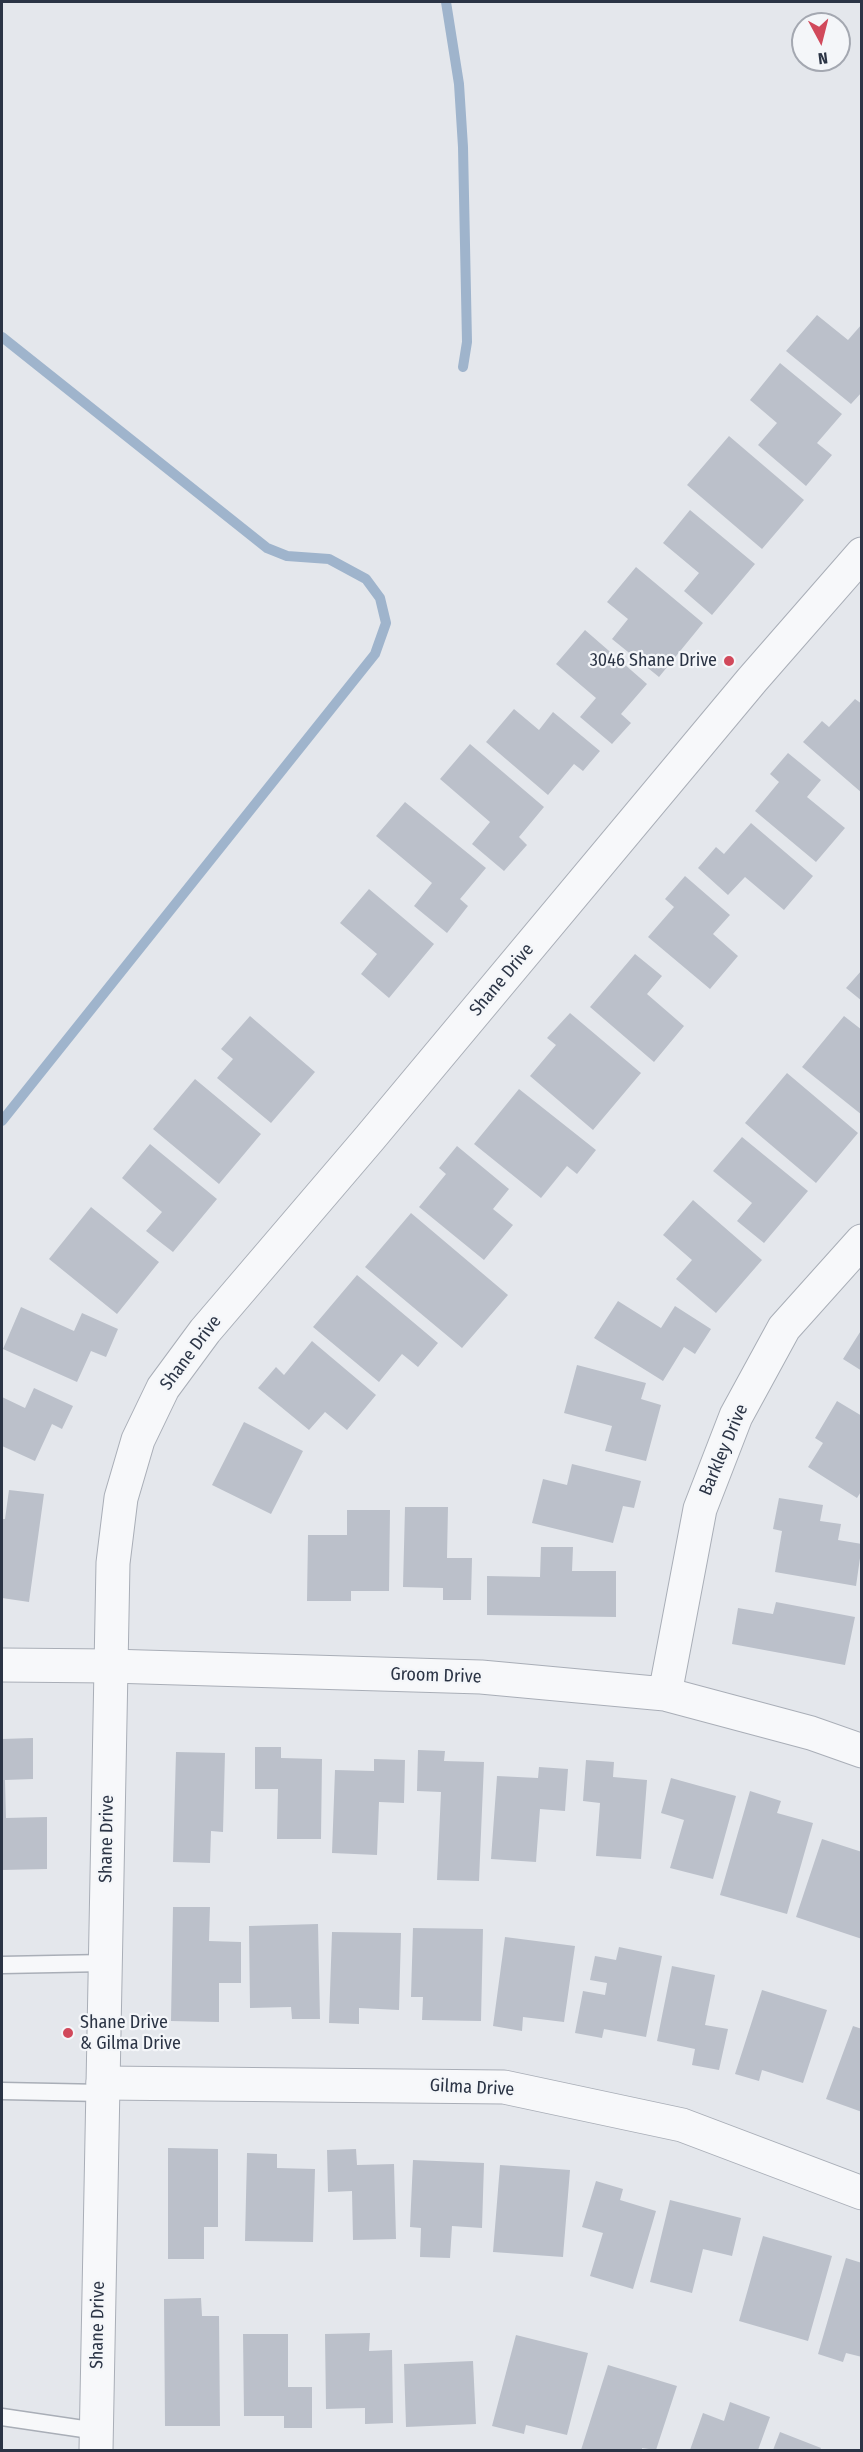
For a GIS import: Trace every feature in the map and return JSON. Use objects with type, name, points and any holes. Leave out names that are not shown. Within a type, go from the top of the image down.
[{"type":"street","name":"Shane Drive","points":[[96,2441],[113,1563],[122,1498],[138,1440],[163,1388],[205,1331],[369,1139],[752,680],[861,554]]},
{"type":"street","name":"Barkley Drive","points":[[665,1694],[700,1509],[736,1416],[784,1328],[861,1242]]},
{"type":"street","name":"Groom Drive","points":[[2,1665],[481,1677],[665,1694],[812,1733],[861,1751]]},
{"type":"street","name":"Gilma Drive","points":[[103,2088],[504,2087],[682,2125],[861,2193]]},
{"type":"lane","points":[[2,1965],[105,1963]]},
{"type":"lane","points":[[2,2091],[103,2088]]},
{"type":"lane","points":[[2,2417],[96,2441]]},
{"type":"building","points":[[817,315],[848,340],[862,324],[862,392],[851,404],[786,351]]},
{"type":"building","points":[[780,363],[842,414],[817,443],[832,455],[806,486],[758,445],[777,423],[750,400]]},
{"type":"building","points":[[729,436],[804,500],[762,549],[687,485]]},
{"type":"building","points":[[690,510],[755,564],[712,615],[684,591],[699,573],[663,543]]},
{"type":"building","points":[[636,567],[703,623],[659,677],[612,639],[628,619],[607,602]]},
{"type":"building","points":[[585,630],[647,684],[621,714],[631,723],[612,744],[580,717],[596,698],[556,664]]},
{"type":"building","points":[[855,699],[862,704],[862,793],[803,742],[822,721],[829,727]]},
{"type":"building","points":[[514,709],[539,730],[553,712],[600,751],[583,771],[574,764],[548,795],[486,742]]},
{"type":"building","points":[[470,744],[544,807],[519,837],[527,845],[504,871],[472,844],[490,822],[440,779]]},
{"type":"building","points":[[788,753],[821,780],[807,797],[845,828],[816,862],[755,811],[779,782],[770,774]]},
{"type":"building","points":[[405,802],[486,868],[460,899],[468,906],[447,933],[414,906],[432,883],[376,836]]},
{"type":"building","points":[[751,823],[813,876],[784,910],[745,877],[728,895],[698,868],[716,847],[724,854]]},
{"type":"building","points":[[685,876],[730,915],[713,934],[738,956],[710,989],[648,937],[674,907],[665,899]]},
{"type":"building","points":[[369,889],[434,944],[389,998],[361,974],[377,954],[340,923]]},
{"type":"building","points":[[635,954],[662,976],[647,994],[684,1026],[654,1062],[590,1007]]},
{"type":"building","points":[[862,970],[862,1001],[846,988]]},
{"type":"building","points":[[570,1013],[641,1073],[593,1130],[530,1076],[556,1045],[547,1038]]},
{"type":"building","points":[[250,1016],[315,1072],[271,1123],[217,1078],[233,1059],[221,1049]]},
{"type":"building","points":[[844,1016],[862,1030],[862,1115],[802,1067]]},
{"type":"building","points":[[787,1073],[858,1133],[816,1183],[745,1123]]},
{"type":"building","points":[[195,1079],[261,1134],[219,1184],[153,1129]]},
{"type":"building","points":[[519,1089],[596,1150],[577,1174],[567,1166],[541,1198],[474,1144]]},
{"type":"building","points":[[742,1137],[808,1191],[764,1243],[737,1221],[752,1203],[713,1171]]},
{"type":"building","points":[[150,1144],[217,1199],[173,1252],[146,1231],[162,1212],[122,1178]]},
{"type":"building","points":[[457,1146],[509,1189],[493,1209],[513,1225],[484,1260],[419,1207],[446,1174],[439,1168]]},
{"type":"building","points":[[693,1200],[762,1260],[716,1313],[676,1279],[692,1260],[663,1235]]},
{"type":"building","points":[[91,1207],[159,1262],[117,1314],[49,1259]]},
{"type":"building","points":[[411,1213],[508,1295],[462,1348],[365,1267]]},
{"type":"building","points":[[357,1275],[438,1343],[418,1367],[402,1354],[379,1382],[313,1327]]},
{"type":"building","points":[[618,1301],[661,1328],[675,1306],[711,1329],[695,1354],[684,1347],[663,1381],[594,1338]]},
{"type":"building","points":[[21,1307],[74,1331],[82,1313],[118,1329],[106,1357],[91,1351],[77,1382],[3,1349]]},
{"type":"building","points":[[862,1329],[862,1371],[843,1359]]},
{"type":"building","points":[[312,1341],[376,1395],[347,1430],[325,1412],[309,1430],[258,1388],[276,1367],[284,1375]]},
{"type":"building","points":[[577,1365],[646,1383],[641,1399],[661,1405],[646,1461],[605,1451],[612,1426],[564,1413]]},
{"type":"building","points":[[34,1388],[73,1406],[62,1429],[52,1424],[35,1461],[2,1446],[2,1397],[25,1408]]},
{"type":"building","points":[[837,1401],[862,1416],[862,1490],[857,1498],[808,1467],[823,1443],[815,1438]]},
{"type":"building","points":[[244,1422],[303,1451],[271,1514],[212,1485]]},
{"type":"building","points":[[572,1464],[641,1481],[634,1508],[623,1506],[613,1543],[532,1523],[543,1479],[567,1485]]},
{"type":"building","points":[[9,1490],[44,1494],[29,1602],[2,1598],[2,1519],[5,1519]]},
{"type":"building","points":[[779,1498],[823,1505],[820,1521],[841,1524],[838,1540],[862,1544],[856,1586],[775,1572],[782,1531],[773,1529]]},
{"type":"building","points":[[405,1507],[448,1507],[447,1558],[472,1558],[471,1600],[443,1600],[443,1588],[403,1587]]},
{"type":"building","points":[[347,1510],[390,1510],[389,1591],[351,1591],[351,1601],[307,1601],[308,1535],[347,1535]]},
{"type":"building","points":[[541,1547],[573,1547],[572,1571],[616,1571],[616,1617],[487,1615],[487,1576],[540,1577]]},
{"type":"building","points":[[776,1602],[855,1617],[845,1665],[732,1644],[738,1608],[773,1614]]},
{"type":"building","points":[[33,1738],[33,1779],[5,1780],[6,1818],[47,1817],[47,1869],[2,1870],[2,1739]]},
{"type":"building","points":[[255,1747],[281,1747],[281,1758],[322,1759],[321,1839],[277,1839],[278,1789],[255,1789]]},
{"type":"building","points":[[418,1750],[445,1751],[444,1761],[484,1762],[479,1881],[437,1880],[441,1792],[417,1791]]},
{"type":"building","points":[[176,1752],[225,1753],[223,1832],[211,1831],[210,1863],[173,1862]]},
{"type":"building","points":[[374,1759],[405,1760],[404,1803],[379,1802],[377,1855],[332,1853],[335,1770],[374,1771]]},
{"type":"building","points":[[586,1760],[614,1762],[613,1777],[647,1780],[641,1859],[596,1856],[600,1803],[583,1801]]},
{"type":"building","points":[[539,1767],[568,1769],[565,1811],[540,1809],[536,1862],[491,1859],[497,1776],[538,1778]]},
{"type":"building","points":[[671,1778],[736,1796],[713,1879],[670,1868],[684,1820],[661,1813]]},
{"type":"building","points":[[750,1791],[781,1801],[777,1813],[813,1823],[787,1914],[720,1895]]},
{"type":"building","points":[[822,1839],[862,1852],[862,1939],[796,1917]]},
{"type":"building","points":[[173,1907],[210,1907],[209,1941],[241,1942],[241,1983],[219,1983],[219,2022],[171,2021]]},
{"type":"building","points":[[318,1924],[320,2019],[292,2019],[291,2007],[250,2008],[249,1926]]},
{"type":"building","points":[[413,1928],[483,1929],[481,2021],[422,2020],[423,1997],[411,1997]]},
{"type":"building","points":[[332,1932],[401,1933],[399,2010],[359,2008],[359,2024],[329,2023]]},
{"type":"building","points":[[505,1937],[575,1946],[564,2022],[523,2017],[522,2031],[493,2026]]},
{"type":"building","points":[[619,1947],[662,1956],[646,2037],[604,2029],[602,2038],[575,2033],[583,1991],[605,1995],[607,1983],[590,1980],[595,1956],[616,1960]]},
{"type":"building","points":[[672,1966],[715,1975],[705,2025],[728,2029],[719,2070],[692,2065],[695,2049],[657,2041]]},
{"type":"building","points":[[762,1990],[827,2010],[803,2083],[762,2070],[759,2081],[735,2074]]},
{"type":"building","points":[[853,2026],[862,2029],[862,2112],[826,2099]]},
{"type":"building","points":[[168,2148],[218,2149],[218,2227],[204,2227],[204,2259],[168,2259]]},
{"type":"building","points":[[356,2149],[357,2165],[394,2164],[396,2239],[353,2240],[352,2191],[328,2192],[327,2150]]},
{"type":"building","points":[[247,2153],[277,2154],[277,2168],[315,2169],[313,2242],[245,2241]]},
{"type":"building","points":[[413,2160],[484,2163],[482,2228],[452,2226],[450,2258],[420,2257],[421,2228],[410,2227]]},
{"type":"building","points":[[500,2165],[570,2170],[563,2257],[493,2252]]},
{"type":"building","points":[[596,2181],[623,2189],[620,2200],[656,2211],[633,2289],[590,2276],[603,2233],[582,2227]]},
{"type":"building","points":[[670,2200],[741,2218],[732,2256],[703,2249],[692,2293],[650,2282]]},
{"type":"building","points":[[763,2236],[832,2256],[808,2341],[739,2321]]},
{"type":"building","points":[[846,2258],[862,2263],[862,2357],[846,2353],[843,2362],[818,2354]]},
{"type":"building","points":[[201,2298],[202,2316],[219,2316],[220,2426],[165,2426],[164,2299]]},
{"type":"building","points":[[370,2333],[369,2351],[392,2350],[393,2423],[365,2424],[365,2408],[326,2409],[325,2334]]},
{"type":"building","points":[[243,2334],[288,2334],[288,2387],[312,2387],[312,2428],[284,2428],[284,2416],[244,2416]]},
{"type":"building","points":[[516,2335],[588,2353],[567,2435],[526,2425],[524,2434],[492,2426]]},
{"type":"building","points":[[473,2361],[476,2424],[406,2427],[404,2364]]},
{"type":"building","points":[[608,2365],[677,2386],[656,2450],[642,2448],[642,2450],[581,2450]]},
{"type":"building","points":[[730,2402],[770,2417],[758,2450],[690,2450],[703,2413],[724,2421]]},
{"type":"building","points":[[780,2432],[821,2448],[820,2450],[773,2450]]},
{"type":"waterway","points":[[446,2],[459,84],[463,147],[467,342],[463,367]]},
{"type":"waterway","points":[[2,337],[267,548],[287,556],[329,559],[366,579],[380,598],[386,623],[375,654],[2,1121]]},
{"type":"place","name":"3046 Shane Drive","points":[[729,661]]},
{"type":"place","name":"Shane Drive & Gilma Drive","points":[[68,2033]]}]
